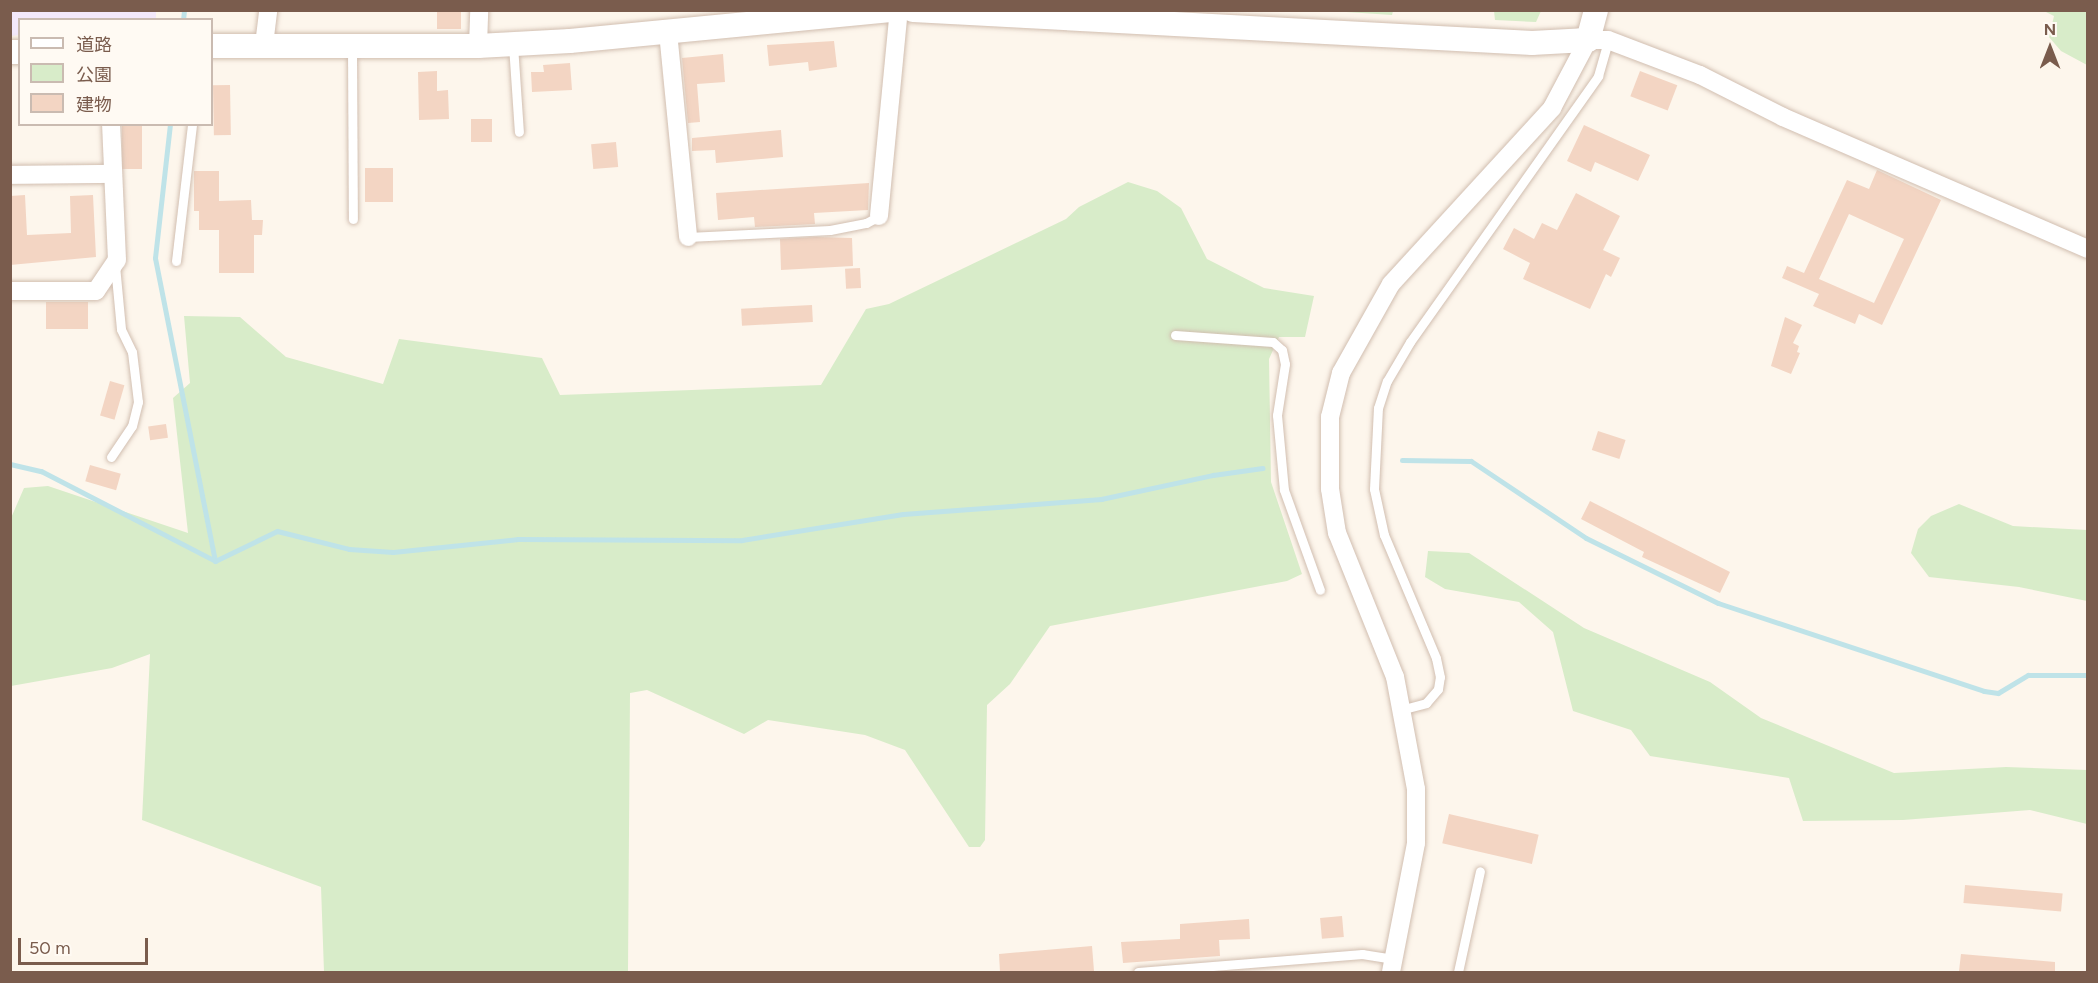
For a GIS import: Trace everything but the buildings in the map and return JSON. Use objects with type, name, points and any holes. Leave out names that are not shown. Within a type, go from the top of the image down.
[{"type":"street","points":[[264,45],[268,10]]},
{"type":"street","points":[[478,46],[479,10]]},
{"type":"street","points":[[213,46],[478,46],[668,32],[891,10]]},
{"type":"street","points":[[879,216],[899,10]]},
{"type":"street","points":[[913,10],[1532,44],[1598,40],[1700,75],[1783,117],[2088,249]]},
{"type":"street","points":[[1392,966],[1416,843],[1416,789],[1404,709],[1387,655],[1337,533],[1329,454],[1330,417],[1341,373],[1391,284],[1552,108],[1598,40],[1596,10]]},
{"type":"street","points":[[668,32],[688,237]]},
{"type":"street","points":[[10,291],[96,291],[114,264],[111,126]]},
{"type":"street","points":[[10,175],[113,174]]},
{"type":"lane","points":[[1404,709],[1426,703],[1438,689],[1440,677],[1436,658],[1384,535],[1374,489],[1378,408],[1387,381],[1410,342],[1598,76],[1598,40]]},
{"type":"lane","points":[[513,44],[519,132]]},
{"type":"lane","points":[[352,45],[353,219]]},
{"type":"lane","points":[[176,261],[192,126]]},
{"type":"lane","points":[[688,237],[830,230],[866,224],[879,216]]},
{"type":"lane","points":[[111,457],[132,426],[138,402],[132,352],[121,329],[114,264]]},
{"type":"lane","points":[[1175,335],[1274,342],[1282,350],[1285,364],[1277,415],[1284,490],[1320,590]]},
{"type":"lane","points":[[1458,972],[1480,871]]},
{"type":"lane","points":[[1138,972],[1362,954],[1392,966]]},
{"type":"shaded area","points":[[11,10],[156,11],[156,18],[18,18],[18,35],[11,36]]},
{"type":"green space","points":[[1393,10],[1392,15],[1331,11]]},
{"type":"green space","points":[[1494,10],[1541,11],[1536,22],[1495,20]]},
{"type":"green space","points":[[2044,11],[2087,11],[2087,65],[2061,51],[2049,37],[2054,16]]},
{"type":"green space","points":[[1128,182],[1157,191],[1181,208],[1207,259],[1264,288],[1314,296],[1305,337],[1279,337],[1269,359],[1271,482],[1302,574],[1287,581],[1050,626],[1010,684],[987,705],[985,840],[980,847],[969,847],[905,750],[865,735],[768,720],[744,734],[647,690],[630,693],[628,972],[324,972],[321,887],[142,820],[150,654],[112,668],[11,686],[11,518],[24,488],[48,486],[188,533],[173,398],[190,383],[184,316],[240,317],[286,357],[383,384],[399,339],[542,358],[560,395],[821,385],[866,309],[889,304],[1066,219],[1079,207]]},
{"type":"green space","points":[[1959,504],[2013,526],[2087,530],[2087,601],[2019,587],[1929,577],[1911,553],[1918,529],[1931,516]]},
{"type":"green space","points":[[1428,551],[1469,553],[1584,628],[1710,682],[1761,718],[1894,773],[2006,767],[2087,770],[2087,824],[2030,810],[1903,820],[1803,821],[1789,778],[1650,756],[1631,730],[1573,711],[1553,632],[1519,602],[1445,589],[1425,577]]},
{"type":"waterway","points":[[183,18],[184,10]]},
{"type":"waterway","points":[[170,126],[155,258],[215,561]]},
{"type":"waterway","points":[[1402,460],[1471,461],[1586,538],[1718,603],[1984,691],[1998,693],[2028,675],[2088,675]]},
{"type":"waterway","points":[[10,464],[41,471],[215,561],[277,531],[349,549],[393,552],[518,539],[742,540],[903,514],[1101,499],[1213,475],[1263,468]]}]
